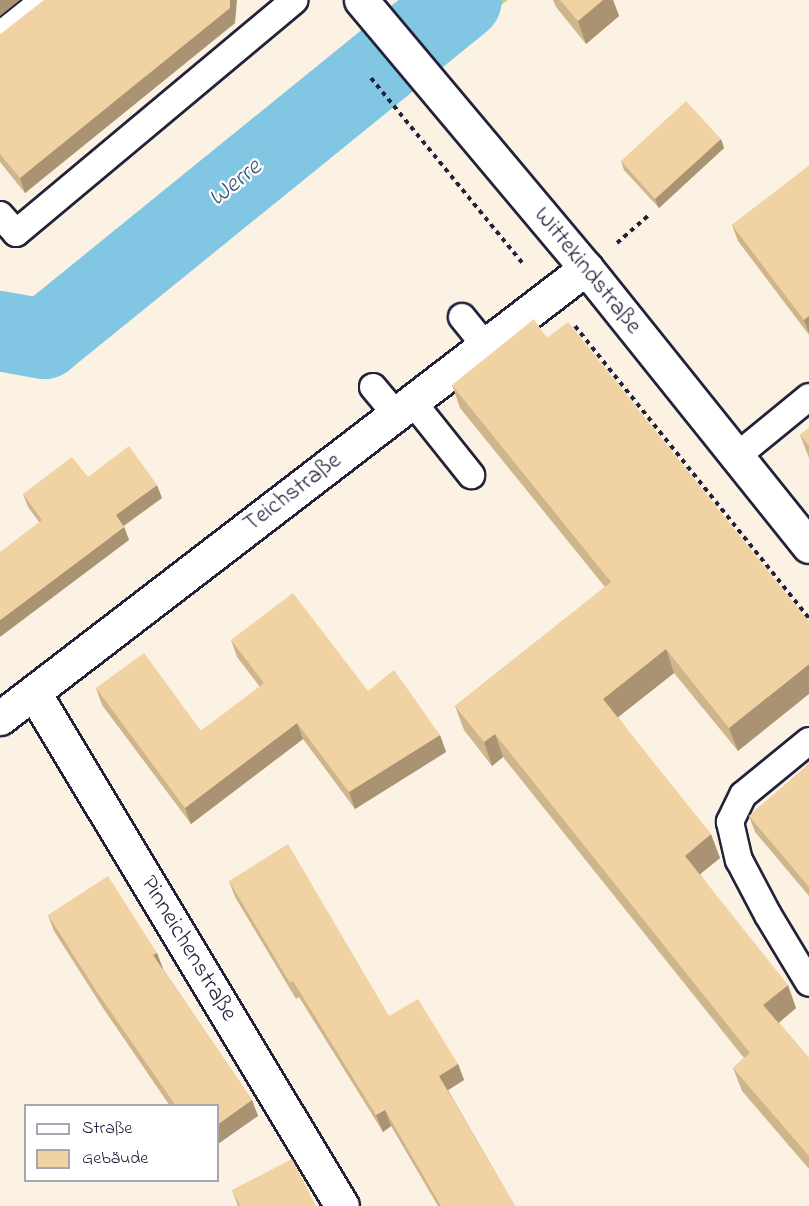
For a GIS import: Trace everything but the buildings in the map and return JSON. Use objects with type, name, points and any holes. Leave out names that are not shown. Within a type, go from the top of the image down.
[{"type":"street","name":"Wittekindstraße","points":[[365,5],[586,268],[809,546]]},
{"type":"street","name":"Teichstraße","points":[[0,718],[586,268]]},
{"type":"street","name":"Pinneichenstraße","points":[[34,693],[342,1206]]},
{"type":"lane","points":[[0,35],[44,0]]},
{"type":"lane","points":[[0,214],[16,233],[295,0]]},
{"type":"lane","points":[[462,317],[485,345]]},
{"type":"lane","points":[[373,387],[404,408],[471,475]]},
{"type":"lane","points":[[737,456],[809,397]]},
{"type":"lane","points":[[809,741],[743,795],[730,822],[739,860],[768,915],[809,983]]},
{"type":"path","points":[[398,112],[521,261]]},
{"type":"path","points":[[621,240],[650,214]]},
{"type":"path","points":[[577,328],[809,618]]},
{"type":"green space","points":[[452,0],[508,0],[475,24]]},
{"type":"waterway","name":"Werre","points":[[0,331],[44,339],[462,0]]}]
